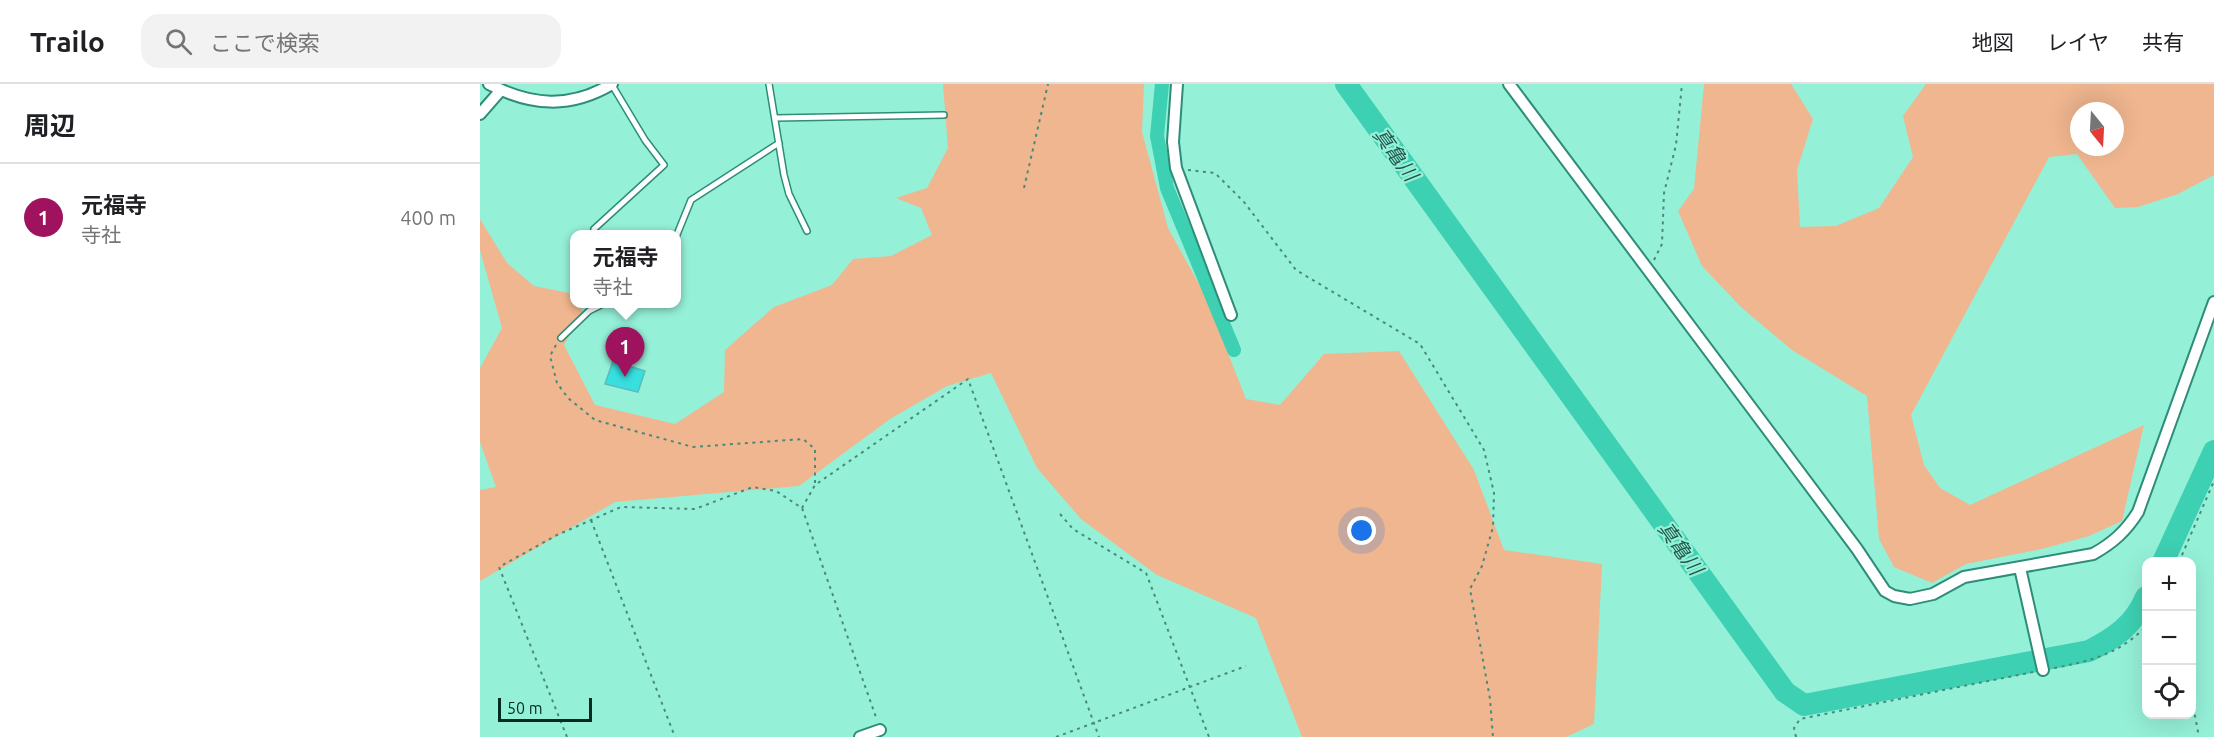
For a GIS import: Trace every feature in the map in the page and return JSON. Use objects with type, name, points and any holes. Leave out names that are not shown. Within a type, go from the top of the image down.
[{"type":"street","points":[[489,84],[501,90],[549,103],[576,99],[611,84]]},
{"type":"street","points":[[1177,84],[1173,142],[1176,168],[1231,315]]},
{"type":"street","points":[[1509,84],[1857,549],[1885,591],[1894,596],[1910,599],[1933,594],[1964,577],[2093,554],[2109,546],[2126,531],[2138,512],[2214,302]]},
{"type":"street","points":[[480,114],[501,90]]},
{"type":"street","points":[[2020,568],[2043,670]]},
{"type":"street","points":[[860,737],[880,730]]},
{"type":"lane","points":[[594,229],[664,165],[645,140],[611,84]]},
{"type":"lane","points":[[769,84],[789,194],[807,231]]},
{"type":"lane","points":[[775,118],[944,115]]},
{"type":"lane","points":[[679,230],[691,200],[779,143]]},
{"type":"lane","points":[[561,338],[594,308]]},
{"type":"path","points":[[1024,188],[1048,84]]},
{"type":"path","points":[[1649,271],[1662,244],[1664,193],[1676,145],[1683,84]]},
{"type":"path","points":[[1176,168],[1215,173],[1244,202],[1296,270],[1420,344],[1465,415],[1484,450],[1494,493],[1493,527],[1482,566],[1470,589],[1490,699],[1493,737]]},
{"type":"path","points":[[561,338],[550,356],[557,383],[568,398],[595,420],[693,447],[803,439],[815,449],[815,485]]},
{"type":"path","points":[[802,508],[815,485],[968,379],[1099,737]]},
{"type":"path","points":[[2181,557],[2214,481]]},
{"type":"path","points":[[567,737],[498,567],[621,507],[695,509],[753,487],[776,491],[802,508],[880,730]]},
{"type":"path","points":[[1060,514],[1073,529],[1146,573],[1209,737]]},
{"type":"path","points":[[591,520],[675,737]]},
{"type":"path","points":[[1796,737],[1794,728],[1800,719],[2097,660],[2119,650],[2142,630]]},
{"type":"path","points":[[1056,737],[1246,666]]},
{"type":"path","points":[[2196,719],[2199,737]]},
{"type":"shaded area","points":[[943,84],[1144,84],[1142,132],[1168,228],[1206,297],[1246,399],[1280,405],[1324,354],[1399,351],[1474,470],[1504,550],[1602,564],[1594,724],[1566,737],[1302,737],[1256,618],[1157,575],[1081,519],[1037,468],[991,373],[947,386],[890,419],[799,486],[615,502],[480,581],[480,490],[496,487],[480,442],[480,368],[502,328],[480,250],[480,219],[507,263],[534,286],[570,293],[570,308],[582,308],[564,345],[595,405],[675,424],[724,392],[725,350],[774,307],[832,285],[853,259],[891,256],[932,235],[921,208],[896,198],[927,188],[948,148]]},
{"type":"shaded area","points":[[1704,84],[1791,84],[1813,119],[1797,170],[1800,227],[1836,226],[1879,208],[1913,157],[1903,116],[1926,84],[2214,84],[2214,175],[2178,194],[2138,207],[2115,208],[2078,156],[2124,156],[2124,102],[2070,102],[2070,155],[2049,157],[1911,415],[1924,465],[1940,488],[1970,505],[2144,425],[2122,521],[2089,536],[2042,549],[1966,564],[1932,583],[1894,567],[1879,539],[1867,396],[1792,350],[1741,307],[1702,266],[1678,211],[1694,189]]},
{"type":"building","points":[[613,361],[645,371],[638,392],[605,384]]},
{"type":"waterway","points":[[1162,84],[1157,136],[1167,188],[1234,350]]},
{"type":"waterway","name":"真亀川","points":[[1346,84],[1785,692],[1804,705],[2089,651],[2123,630],[2142,605]]},
{"type":"waterway","name":"真亀川","points":[[2165,557],[2214,451]]},
{"type":"place","name":"元福寺","points":[[625,377]]}]
